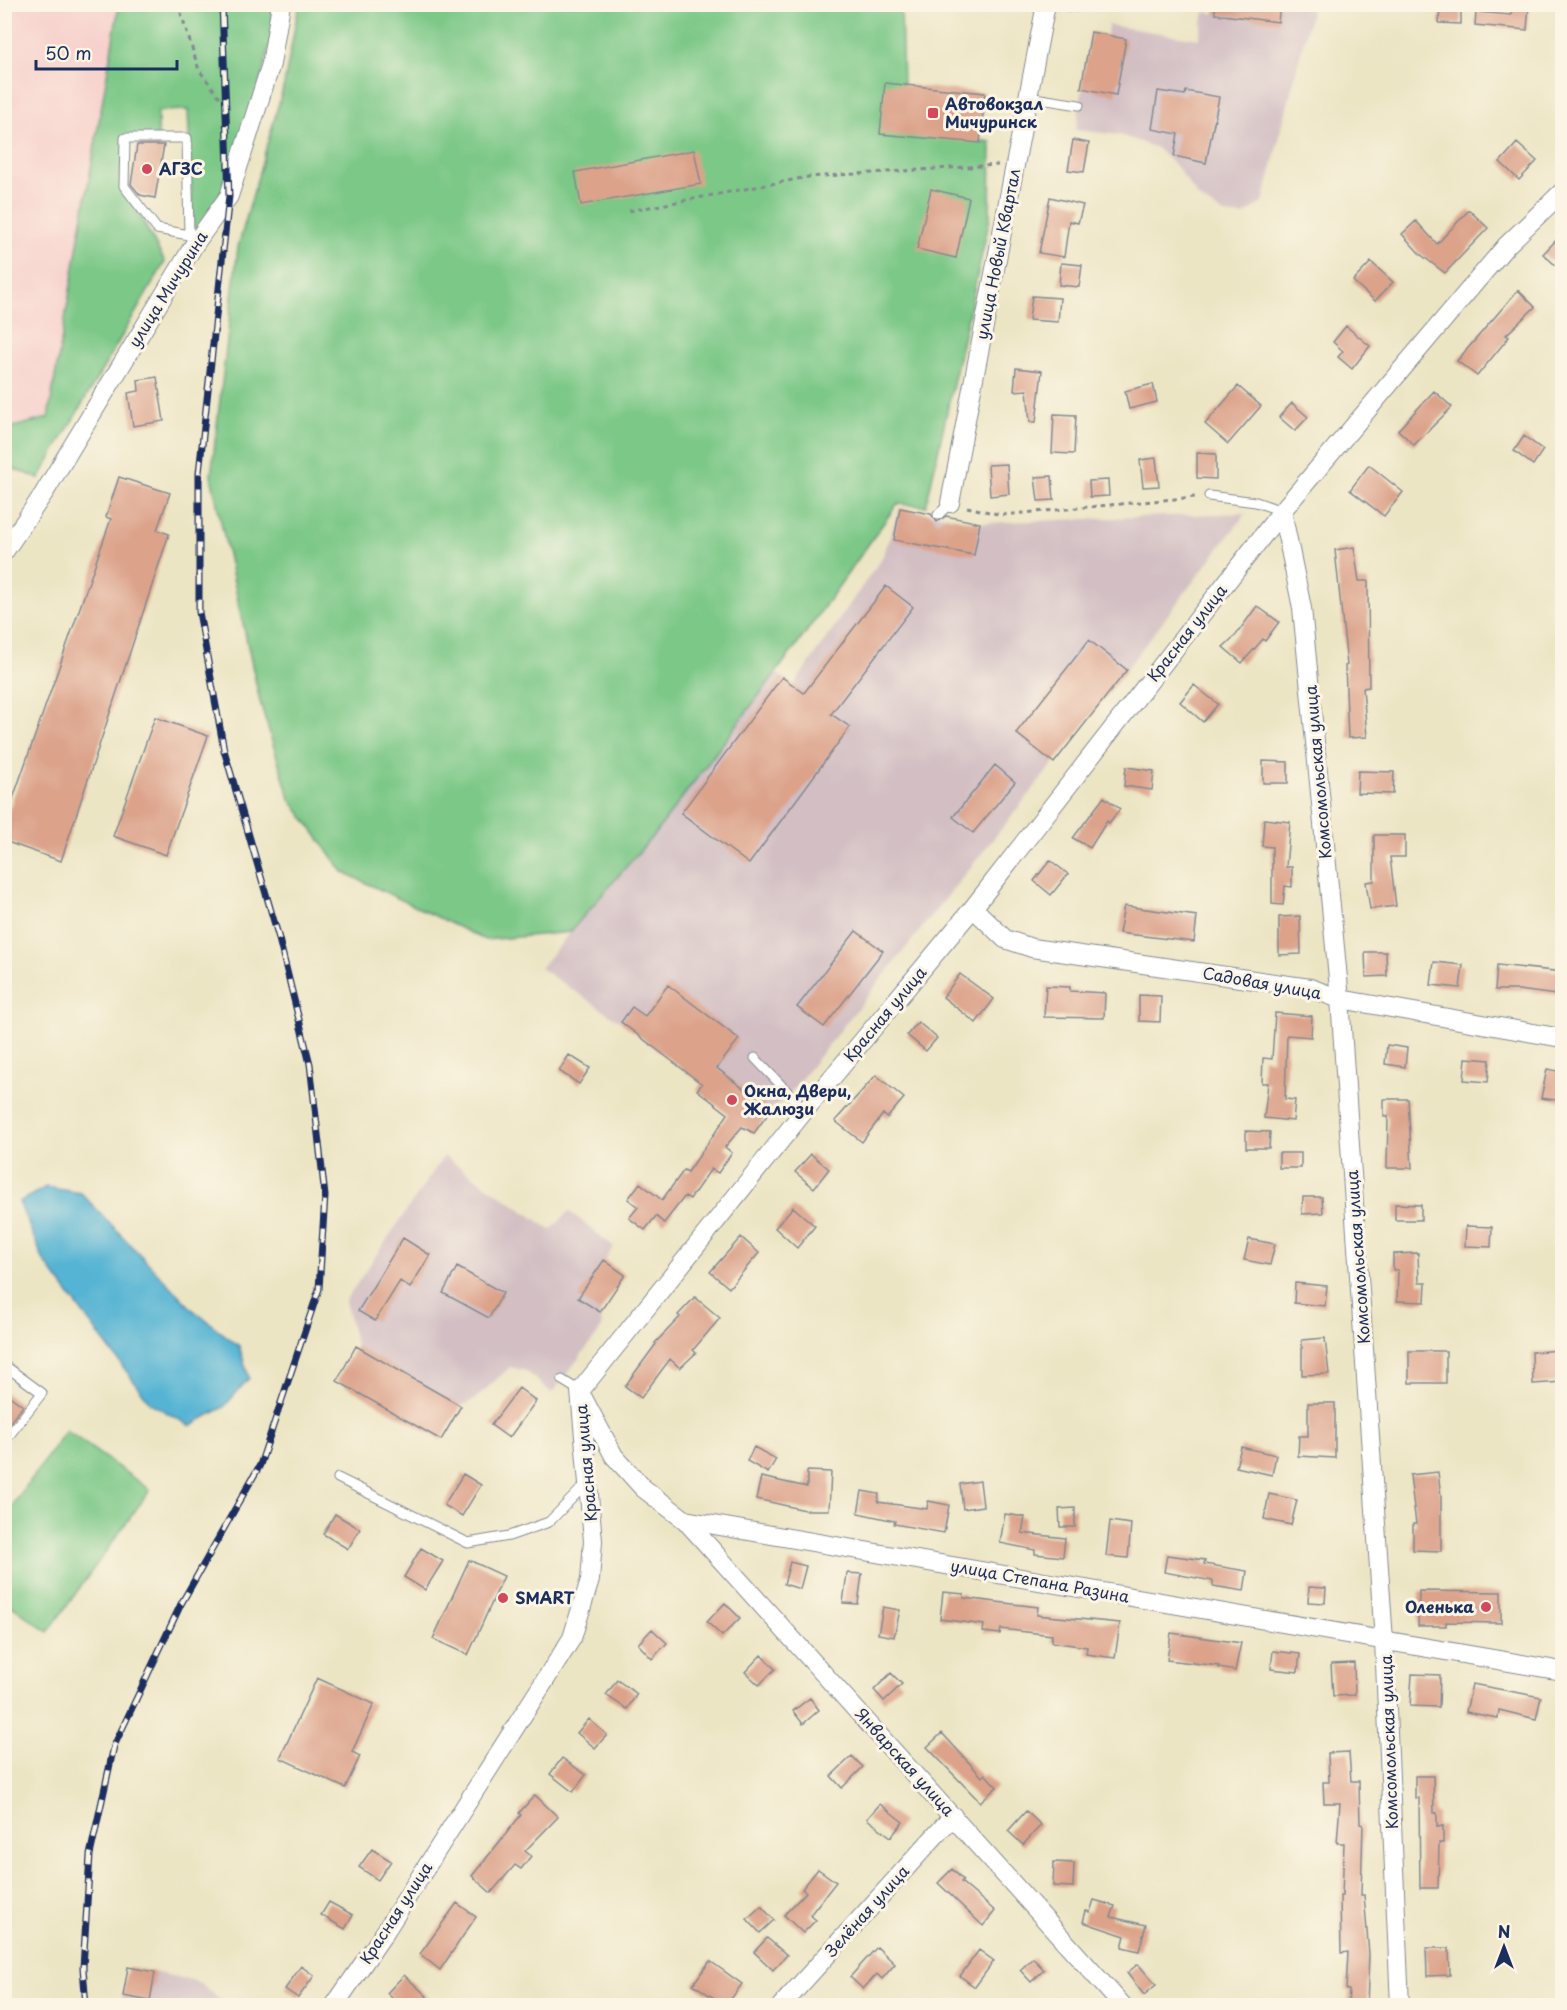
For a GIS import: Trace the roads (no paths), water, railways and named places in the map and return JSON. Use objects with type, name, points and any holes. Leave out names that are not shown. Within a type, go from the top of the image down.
[{"type":"street","name":"улица Мичурина","points":[[4,552],[45,493],[192,240],[229,196],[271,64],[281,4]]},
{"type":"street","name":"улица Новый Квартал","points":[[944,509],[1048,4]]},
{"type":"street","name":"Красная улица","points":[[334,2006],[383,1935],[572,1638],[590,1580],[593,1541],[580,1391],[806,1110],[973,908],[1282,511],[1506,246],[1563,192]]},
{"type":"street","name":"Комсомольская улица","points":[[1282,511],[1302,608],[1340,999],[1384,1641],[1400,2006]]},
{"type":"street","name":"Садовая улица","points":[[973,908],[1005,939],[1032,948],[1310,988],[1340,999],[1563,1038]]},
{"type":"street","name":"улица Степана Разина","points":[[580,1391],[615,1456],[643,1488],[685,1520],[1563,1671]]},
{"type":"street","name":"Январская улица","points":[[685,1520],[1123,2006]]},
{"type":"street","name":"Зелёная улица","points":[[781,2006],[953,1816]]},
{"type":"lane","points":[[1048,4],[1077,7]]},
{"type":"lane","points":[[1028,97],[1079,105]]},
{"type":"lane","points":[[125,138],[187,138],[192,240],[157,229],[124,186],[125,138]]},
{"type":"lane","points":[[1209,496],[1256,502],[1282,511]]},
{"type":"lane","points":[[755,1058],[806,1110]]},
{"type":"lane","points":[[4,1365],[42,1393],[4,1442]]},
{"type":"lane","points":[[562,1380],[580,1391]]},
{"type":"lane","points":[[338,1478],[468,1543],[509,1536],[549,1522],[588,1482]]},
{"type":"water","points":[[46,1187],[81,1193],[192,1309],[239,1346],[249,1378],[224,1407],[190,1426],[150,1403],[44,1261],[19,1202]]},
{"type":"railway","points":[[86,2006],[83,1968],[90,1855],[114,1746],[181,1604],[260,1465],[319,1289],[325,1196],[310,1064],[278,935],[224,750],[199,612],[199,473],[229,196],[222,4]]},
{"type":"place","name":"Автовокзал Мичуринск","points":[[933,113]]},
{"type":"place","name":"АГЗС","points":[[147,169]]},
{"type":"place","name":"Окна, Двери, Жалюзи","points":[[732,1100]]},
{"type":"place","name":"SMART","points":[[503,1598]]},
{"type":"place","name":"Оленька","points":[[1486,1607]]}]
